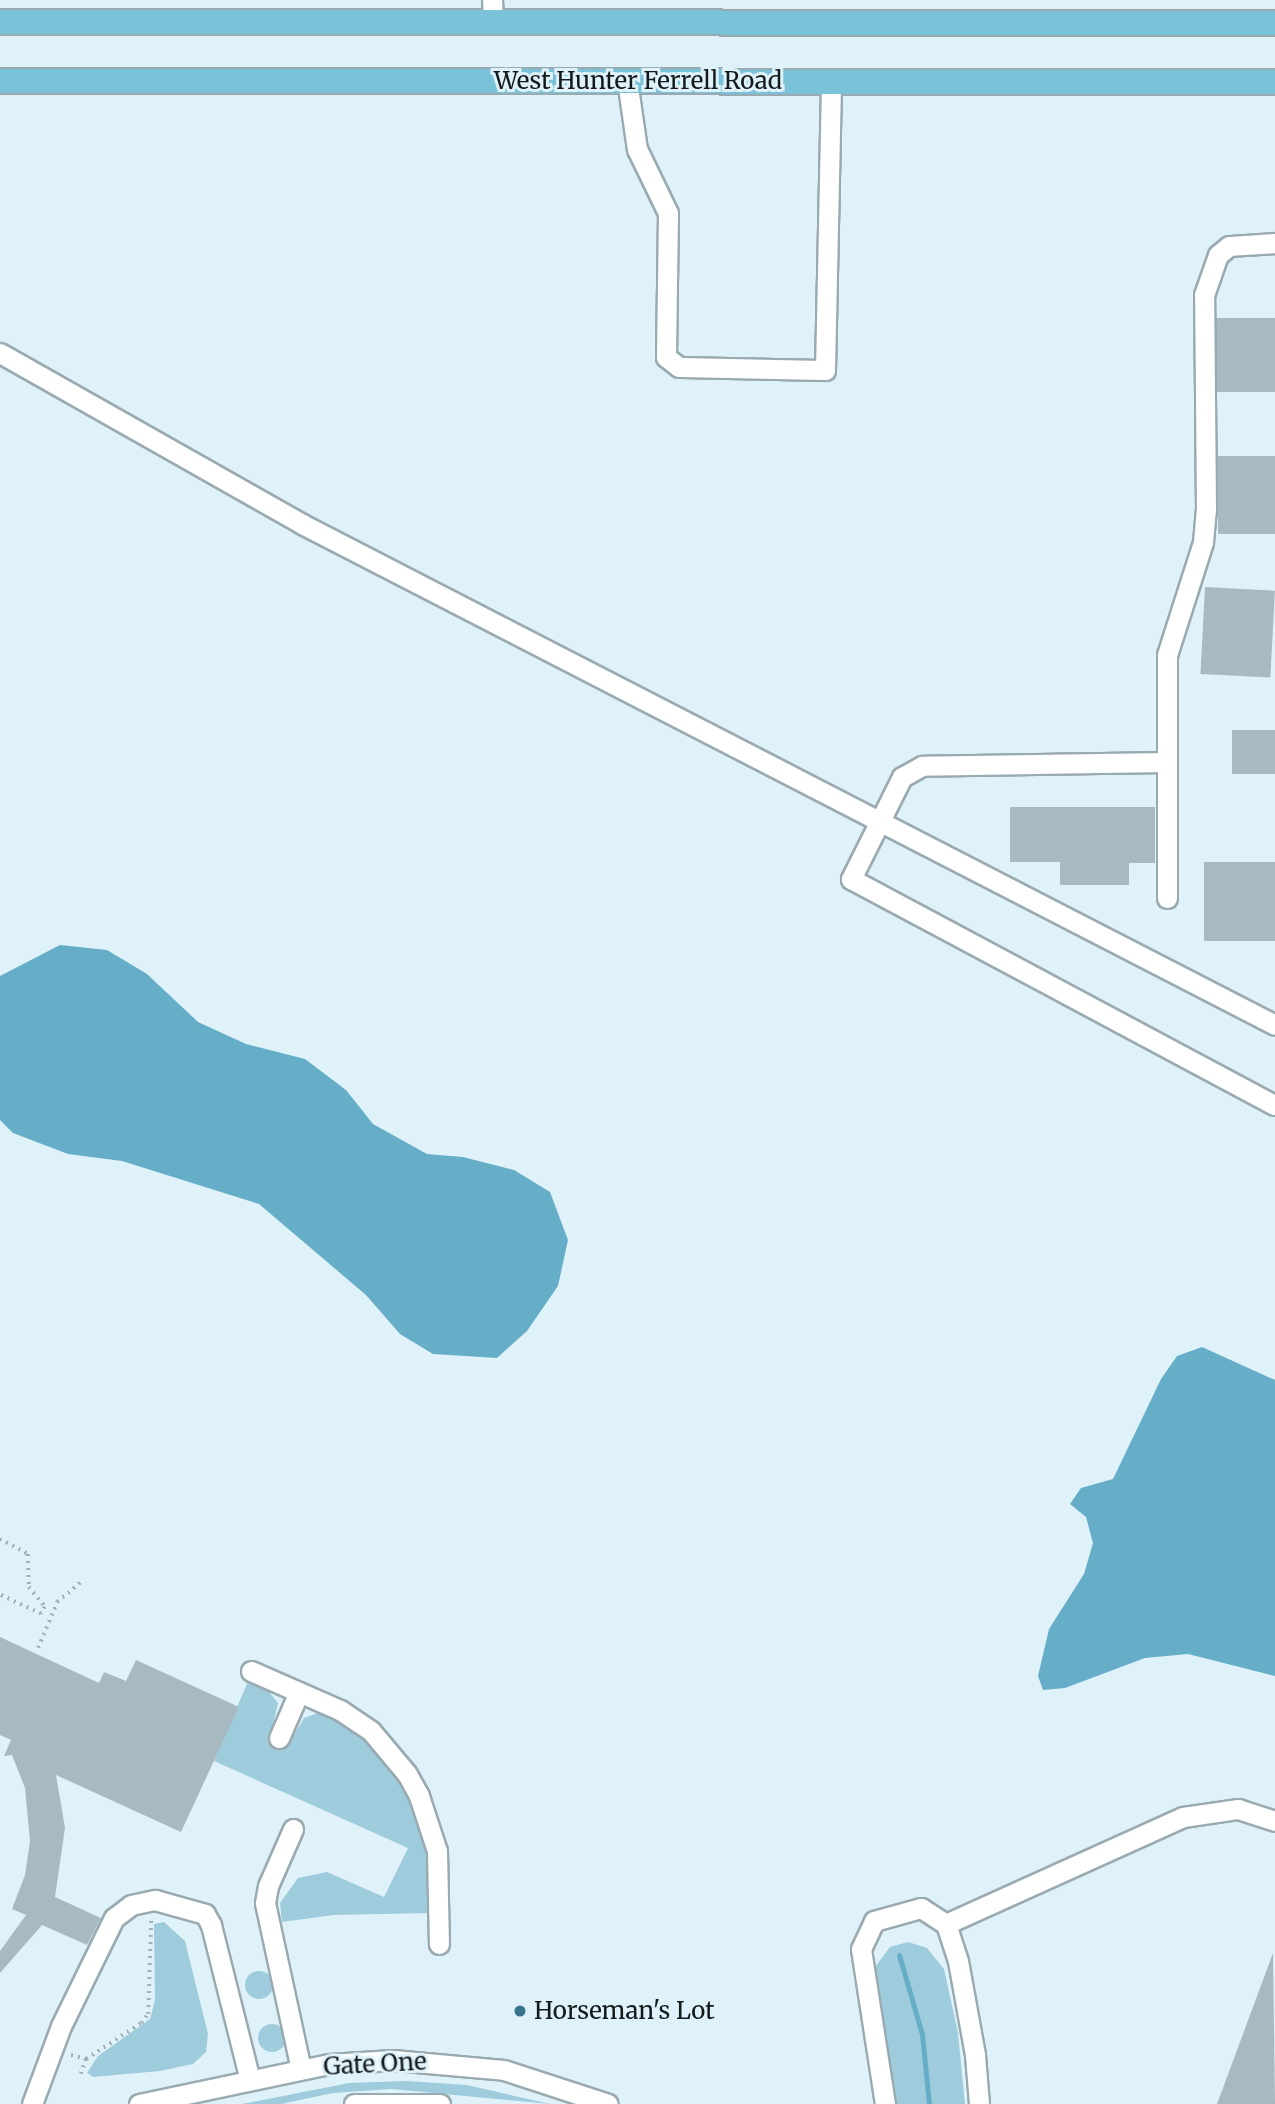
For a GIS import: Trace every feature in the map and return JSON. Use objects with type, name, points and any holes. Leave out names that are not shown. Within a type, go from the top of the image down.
[{"type":"main road","points":[[0,22],[492,10],[1275,23]]},
{"type":"main road","name":"West Hunter Ferrell Road","points":[[0,81],[1275,82]]},
{"type":"street","points":[[627,80],[637,149],[668,213],[666,356],[679,367],[825,370],[831,82]]},
{"type":"street","points":[[1167,898],[1167,655],[1203,542],[1206,510],[1204,295],[1218,255],[1229,246],[1275,243]]},
{"type":"street","points":[[0,353],[302,524],[1275,1025]]},
{"type":"street","points":[[1166,762],[922,766],[902,777],[878,819],[851,879],[1275,1105]]},
{"type":"street","points":[[251,1671],[340,1710],[370,1731],[389,1750],[419,1796],[437,1851],[439,1944]]},
{"type":"street","points":[[279,1738],[299,1692]]},
{"type":"street","points":[[946,1924],[1183,1817],[1238,1809],[1275,1821]]},
{"type":"street","points":[[293,1829],[268,1886],[265,1903],[301,2069]]},
{"type":"street","points":[[32,2104],[61,2026],[114,1918],[131,1905],[155,1900],[205,1914],[211,1925],[250,2080]]},
{"type":"street","points":[[885,2104],[861,1964],[864,1937],[874,1921],[896,1912],[922,1908],[946,1924],[968,2007],[979,2104]]},
{"type":"street","name":"Gate One","points":[[139,2104],[301,2069],[382,2060],[471,2064],[556,2083],[608,2104]]},
{"type":"street","points":[[354,2104],[440,2104]]},
{"type":"path","points":[[0,1539],[28,1554],[29,1587],[45,1607],[41,1614],[0,1595]]},
{"type":"path","points":[[38,1648],[57,1602],[82,1581]]},
{"type":"path","points":[[81,2074],[86,2059],[141,2023],[148,2014],[151,1916]]},
{"type":"path","points":[[69,2055],[86,2059]]},
{"type":"shaded area","points":[[60,945],[107,950],[147,974],[198,1022],[246,1044],[305,1059],[346,1090],[373,1124],[427,1154],[463,1157],[514,1170],[550,1192],[568,1240],[558,1286],[527,1331],[497,1358],[433,1354],[400,1334],[366,1295],[259,1204],[122,1161],[68,1154],[13,1133],[0,1120],[0,976]]},
{"type":"shaded area","points":[[1202,1347],[1275,1380],[1275,1676],[1188,1654],[1145,1658],[1065,1688],[1043,1690],[1038,1676],[1049,1629],[1084,1574],[1093,1543],[1086,1517],[1070,1504],[1081,1488],[1113,1479],[1161,1379],[1177,1356]]},
{"type":"shaded area","points":[[249,1679],[264,1686],[278,1703],[270,1737],[288,1745],[304,1718],[321,1712],[363,1736],[385,1758],[413,1797],[430,1852],[431,1913],[334,1915],[282,1922],[280,1903],[298,1878],[327,1872],[384,1897],[408,1848],[214,1761]]},
{"type":"shaded area","points":[[164,1922],[185,1941],[208,2034],[206,2052],[193,2064],[160,2071],[93,2077],[87,2073],[98,2056],[150,2019],[155,2000],[154,1924]]},
{"type":"shaded area","points":[[908,1942],[927,1948],[944,1969],[958,2033],[965,2104],[894,2104],[887,2040],[872,1971],[890,1947]]},
{"type":"shaded area","points":[[259,1971],[269,1975],[273,1985],[269,1995],[259,1999],[249,1995],[245,1985],[249,1975]]},
{"type":"shaded area","points":[[272,2024],[282,2028],[286,2038],[282,2048],[272,2052],[262,2048],[258,2038],[262,2028]]},
{"type":"shaded area","points":[[406,2081],[467,2085],[550,2104],[391,2089],[333,2093],[281,2104],[242,2104],[349,2083]]},
{"type":"building","points":[[1216,318],[1275,318],[1275,392],[1216,392]]},
{"type":"building","points":[[1218,456],[1275,456],[1275,534],[1218,534]]},
{"type":"building","points":[[1205,587],[1275,591],[1270,678],[1200,674]]},
{"type":"building","points":[[1232,730],[1275,730],[1275,774],[1232,774]]},
{"type":"building","points":[[1010,807],[1155,807],[1155,863],[1129,863],[1129,885],[1060,885],[1060,862],[1010,862]]},
{"type":"building","points":[[1204,862],[1275,862],[1275,941],[1204,941]]},
{"type":"building","points":[[0,1637],[99,1683],[104,1672],[126,1681],[136,1660],[239,1707],[181,1832],[56,1775],[65,1828],[55,1897],[101,1918],[87,1945],[42,1925],[0,1973],[0,1951],[26,1915],[12,1909],[25,1875],[30,1841],[25,1788],[12,1755],[4,1756],[11,1740],[0,1735]]},
{"type":"building","points":[[1273,1953],[1275,2104],[1217,2104]]},
{"type":"waterway","points":[[899,1955],[922,2034],[929,2104]]},
{"type":"place","name":"Horseman's Lot","points":[[520,2011]]}]
